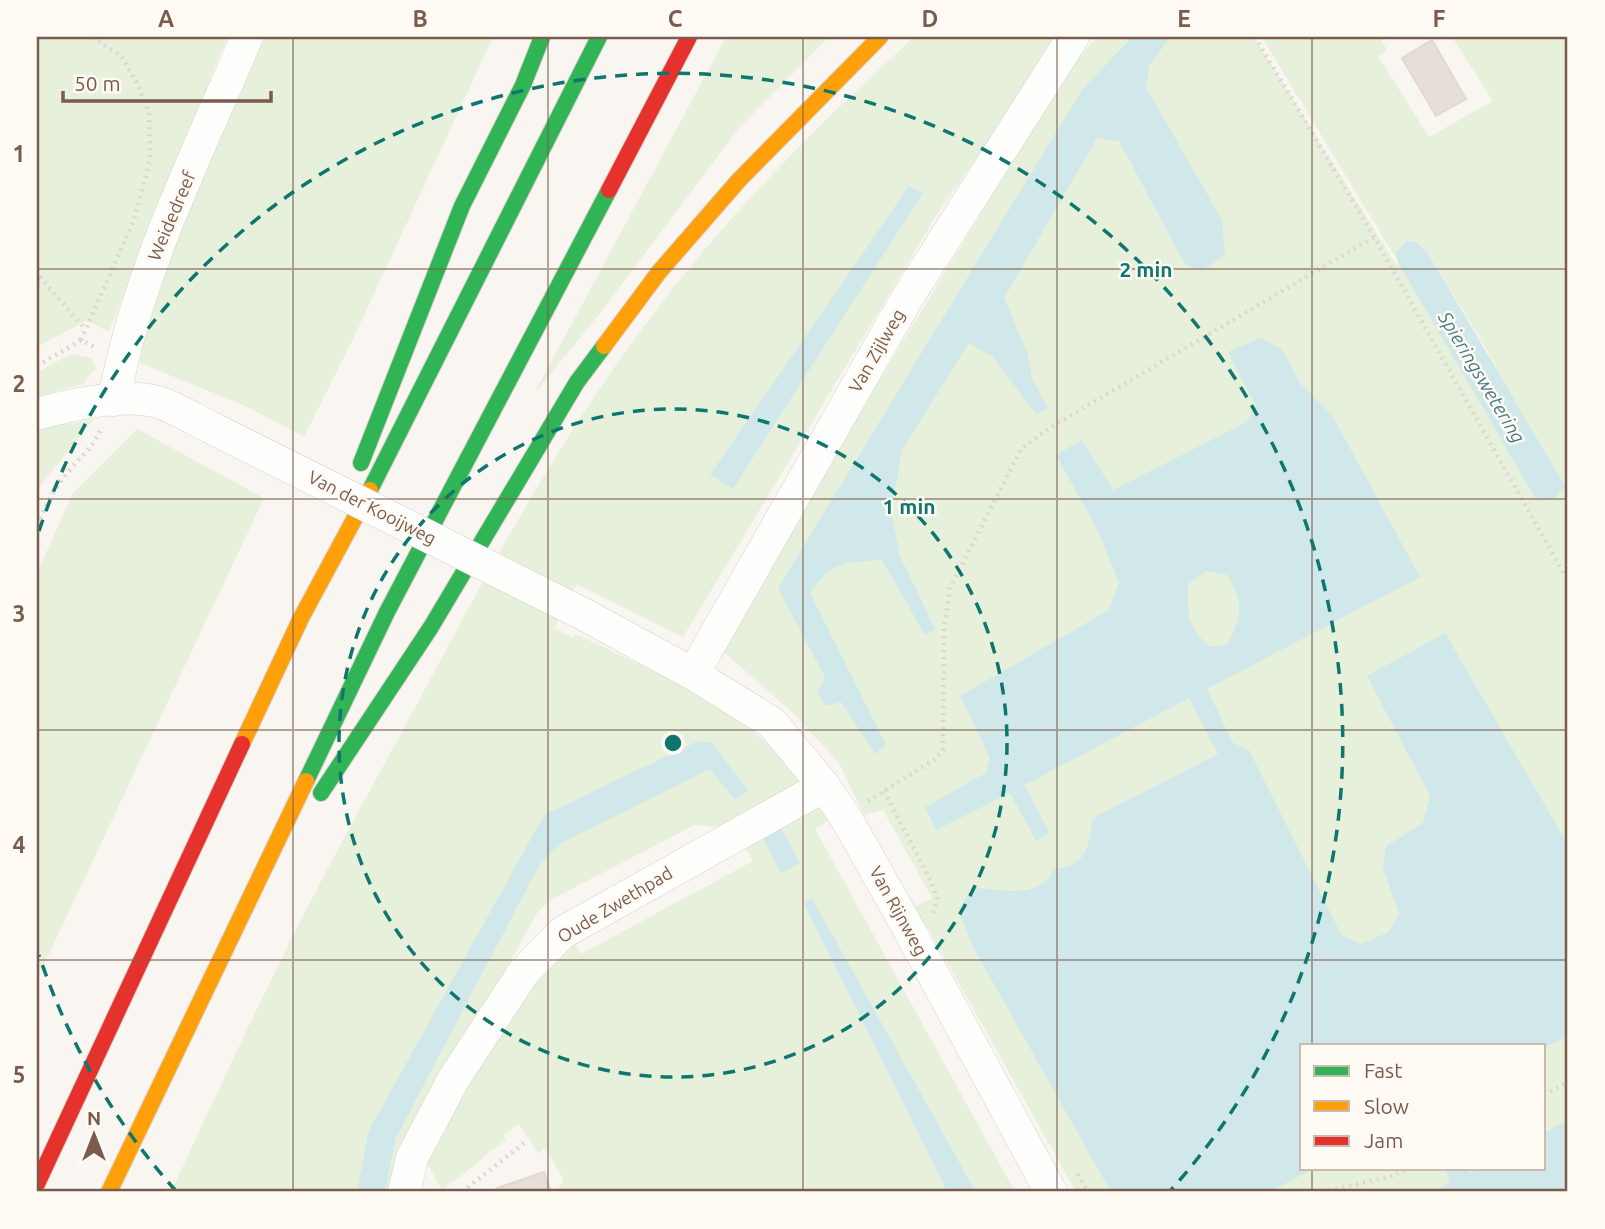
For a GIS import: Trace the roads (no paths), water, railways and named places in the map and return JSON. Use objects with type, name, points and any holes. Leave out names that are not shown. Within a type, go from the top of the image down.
[{"type":"highway","points":[[301,618],[462,206],[523,85],[542,37]]},
{"type":"highway","points":[[37,1184],[301,618],[405,426],[599,37]]},
{"type":"highway","points":[[109,1192],[387,612],[689,37]]},
{"type":"highway","points":[[239,917],[431,627],[577,382],[659,272],[738,180],[880,37]]},
{"type":"street","name":"Weidedreef","points":[[114,400],[121,360],[144,283],[247,37]]},
{"type":"street","name":"Van Zijlweg","points":[[693,674],[906,300],[1073,37]]},
{"type":"street","name":"Van der Kooijweg","points":[[37,414],[68,405],[114,400],[159,402],[585,615],[693,674]]},
{"type":"street","name":"Van Rijnweg","points":[[693,674],[772,723],[824,786],[846,818],[907,926],[1051,1192]]},
{"type":"street","name":"Oude Zwethpad","points":[[404,1192],[412,1158],[453,1080],[523,973],[562,933],[824,786]]},
{"type":"water","points":[[1132,37],[1170,37],[1149,66],[1146,87],[1222,220],[1225,255],[1201,271],[1185,264],[1119,141],[1097,138],[1004,298],[1028,354],[1032,379],[1048,408],[1036,414],[993,357],[969,343],[902,450],[891,512],[900,556],[935,629],[925,635],[882,560],[849,563],[833,569],[810,593],[886,745],[875,754],[841,702],[827,706],[817,693],[825,677],[778,588],[1082,90]]},
{"type":"water","points":[[909,186],[923,193],[733,489],[710,475]]},
{"type":"water","name":"Spieringswetering","points":[[1406,241],[1417,242],[1429,255],[1565,486],[1555,498],[1537,501],[1398,262],[1396,253]]},
{"type":"water","points":[[1260,338],[1282,349],[1300,383],[1332,415],[1420,577],[1207,689],[1233,743],[1249,750],[1341,934],[1361,944],[1389,932],[1399,914],[1383,867],[1386,846],[1423,823],[1430,796],[1367,676],[1445,633],[1568,845],[1568,1036],[1546,1047],[1546,1044],[1300,1044],[1300,1170],[1310,1170],[1270,1192],[1111,1192],[973,947],[958,910],[973,888],[1014,891],[1042,884],[1051,877],[1052,870],[1069,866],[1080,859],[1089,840],[1092,820],[1100,814],[1218,754],[1189,698],[1025,785],[1049,832],[1036,841],[1010,793],[936,830],[925,807],[986,773],[990,758],[960,696],[1109,610],[1119,582],[1098,531],[1056,455],[1082,440],[1113,490],[1247,422],[1256,406],[1228,352]],"holes":[[[1207,571],[1227,575],[1239,609],[1236,625],[1228,644],[1210,647],[1202,640],[1190,619],[1188,584]]]},
{"type":"water","points":[[698,741],[712,743],[748,790],[735,800],[710,769],[561,843],[541,862],[396,1138],[385,1192],[357,1192],[368,1132],[544,815]]},
{"type":"water","points":[[779,824],[800,863],[781,873],[761,834]]},
{"type":"water","points":[[812,898],[976,1192],[947,1192],[804,904]]},
{"type":"water","points":[[1568,1120],[1568,1192],[1435,1192],[1450,1182],[1446,1170],[1465,1170],[1470,1173],[1476,1170],[1546,1170],[1546,1132]]}]
